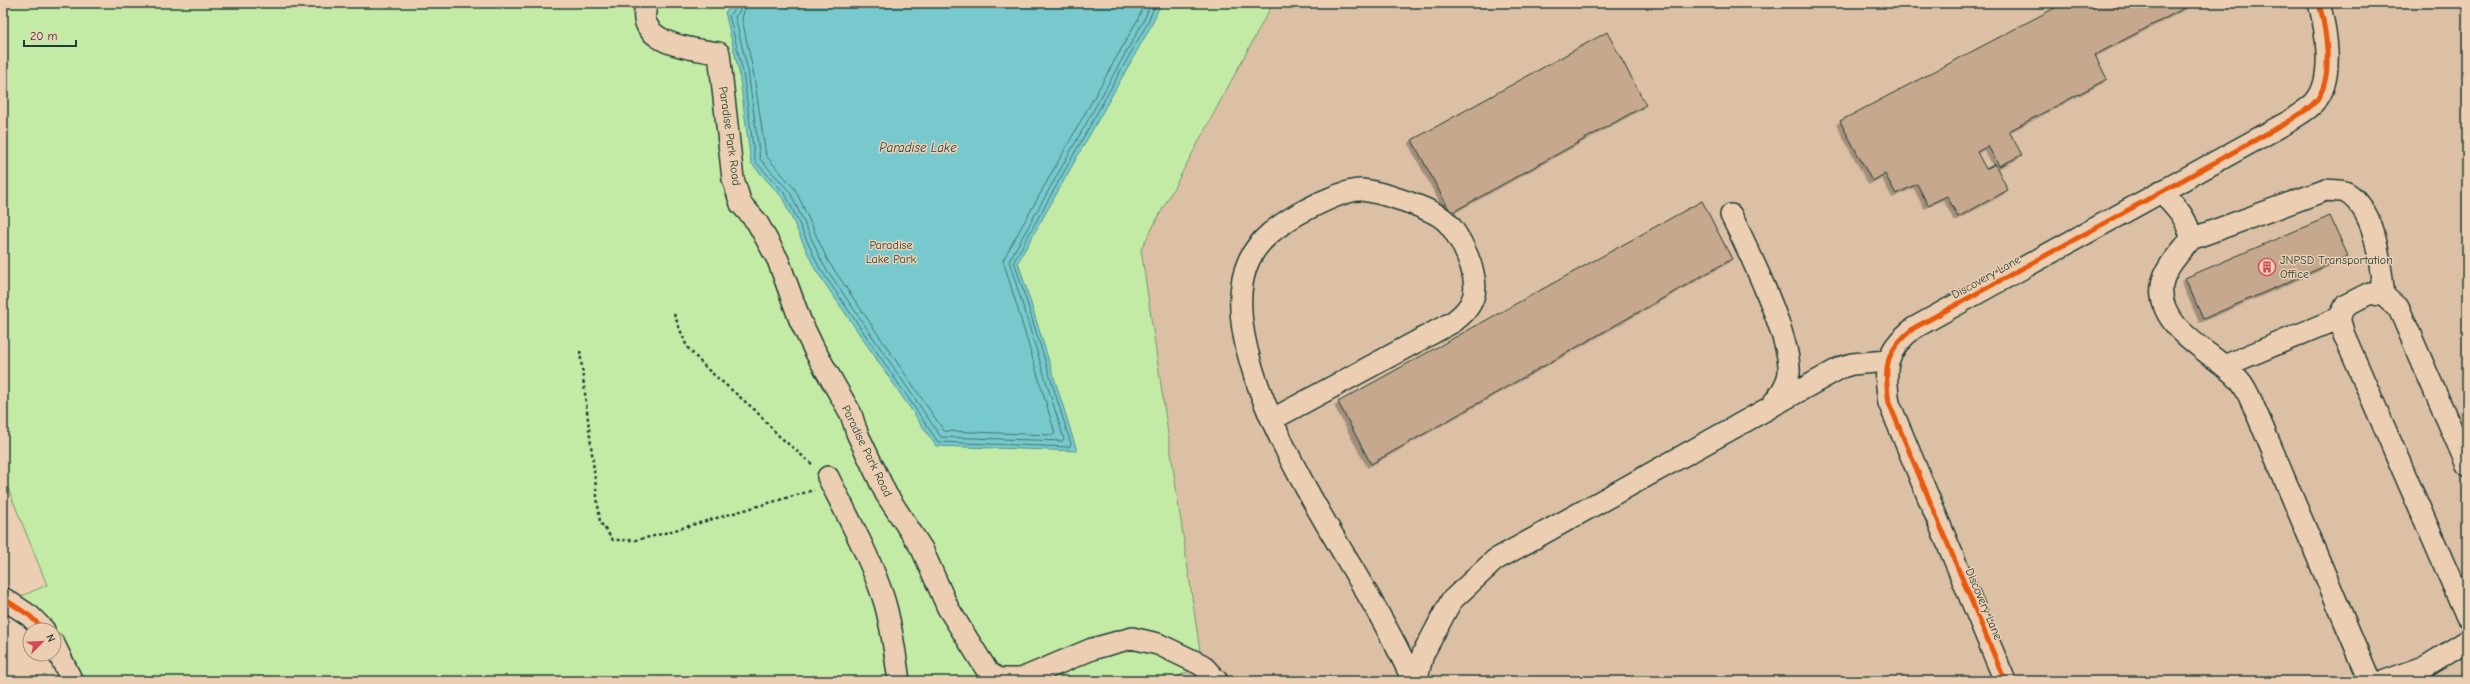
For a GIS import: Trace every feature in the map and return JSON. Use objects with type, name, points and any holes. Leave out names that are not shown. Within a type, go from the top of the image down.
[{"type":"street","name":"Paradise Park Road","points":[[647,3],[645,16],[651,31],[658,38],[680,47],[719,53],[733,179],[741,204],[757,222],[778,260],[800,320],[815,351],[851,414],[857,433],[886,494],[922,549],[948,608],[988,672],[998,680],[1021,679],[1092,649],[1118,640],[1132,638],[1158,644],[1202,665],[1217,681]]},
{"type":"street","name":"Discovery Lane","points":[[2005,681],[1889,403],[1886,382],[1887,361],[1894,346],[1914,328],[1996,284],[2160,191],[2288,122],[2315,102],[2323,82],[2327,52],[2326,31],[2319,3]]},
{"type":"street","points":[[1273,419],[1453,322],[1466,311],[1474,296],[1472,274],[1459,237],[1444,219],[1425,207],[1361,190],[1321,201],[1268,234],[1249,260],[1241,289],[1245,346],[1253,372],[1273,419],[1298,476],[1372,601],[1414,681]]},
{"type":"street","points":[[2370,681],[2258,414],[2241,382],[2224,366],[2200,350],[2173,323],[2165,306],[2162,286],[2167,270],[2191,239],[2326,190],[2347,193],[2362,209],[2376,240],[2384,296]]},
{"type":"street","points":[[2160,191],[2184,216],[2189,226],[2191,239]]},
{"type":"street","points":[[1731,215],[1781,330],[1787,355],[1789,373],[1786,382],[1769,408]]},
{"type":"street","points":[[2224,366],[2339,318],[2346,305],[2370,293],[2384,296],[2399,309],[2409,328],[2467,465]]},
{"type":"street","points":[[2339,318],[2344,336],[2467,617]]},
{"type":"street","points":[[1414,681],[1423,654],[1451,601],[1495,560],[1842,367],[1852,364],[1887,361]]},
{"type":"street","points":[[830,481],[866,553],[884,600],[894,640],[899,681]]},
{"type":"street","points":[[3,598],[30,616],[36,622]]},
{"type":"street","points":[[2385,681],[2427,666],[2467,641]]},
{"type":"street","points":[[62,660],[72,681]]},
{"type":"path","points":[[674,314],[687,347],[706,368],[755,410],[779,436],[830,481]]},
{"type":"path","points":[[580,351],[600,522],[613,540],[636,540],[654,536],[830,481]]},
{"type":"shaded area","points":[[1273,3],[2467,3],[2467,681],[1168,681],[1202,665],[1141,249]]},
{"type":"green space","name":"Paradise Lake Park","points":[[3,3],[1273,3],[1141,249],[1202,665],[1168,681],[72,681],[62,660],[62,622],[42,622],[10,601],[47,585],[3,476]]},
{"type":"water","name":"Paradise Lake","points":[[732,3],[1161,3],[1151,26],[1018,262],[1077,451],[936,446],[815,269],[782,197],[751,163],[739,72],[725,12],[731,7]]},
{"type":"building","points":[[2064,3],[2194,3],[2095,55],[2107,79],[2009,131],[2022,155],[1999,166],[1988,146],[1977,152],[1986,169],[1995,164],[2008,190],[1958,217],[1947,196],[1928,205],[1917,184],[1896,194],[1885,174],[1872,181],[1840,121]]},
{"type":"building","points":[[1607,32],[1646,105],[1451,213],[1412,140]]},
{"type":"building","points":[[1702,201],[1732,259],[1371,464],[1338,402]]},
{"type":"building","name":"JNPSD Transportation Office","points":[[2330,216],[2348,256],[2203,319],[2185,278]]},
{"type":"cycle path","points":[[2005,681],[1889,403],[1887,391],[1888,361],[1897,344],[1914,328],[2288,122],[2309,108],[2321,92],[2327,67],[2326,40],[2319,3]]},
{"type":"cycle path","points":[[3,598],[30,616],[36,622]]},
{"type":"place","name":"JNPSD Transportation Office","points":[[2267,267]]}]
